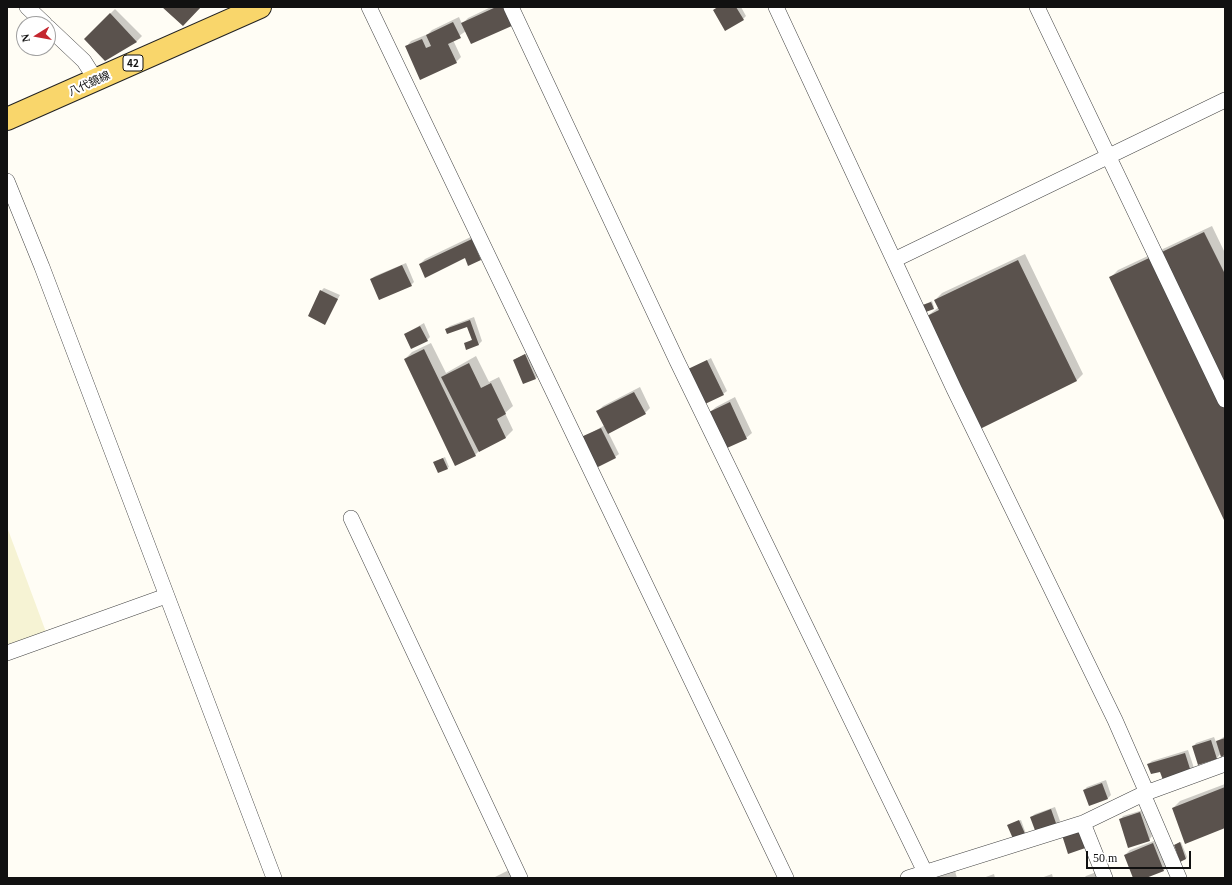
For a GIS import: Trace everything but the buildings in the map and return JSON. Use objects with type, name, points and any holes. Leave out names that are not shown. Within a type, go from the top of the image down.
[{"type":"main road","name":"八代鏡線","points":[[7,119],[260,7]]},
{"type":"street","points":[[27,7],[37,16]]},
{"type":"street","points":[[369,7],[786,878]]},
{"type":"street","points":[[511,7],[677,361],[925,872]]},
{"type":"street","points":[[776,7],[894,260],[1114,720],[1179,878]]},
{"type":"street","points":[[1037,7],[1110,156],[1225,400]]},
{"type":"street","points":[[56,35],[84,61],[96,80]]},
{"type":"street","points":[[894,260],[1225,100]]},
{"type":"street","points":[[7,181],[45,274],[274,878]]},
{"type":"street","points":[[351,518],[520,878]]},
{"type":"street","points":[[7,653],[166,596]]},
{"type":"street","points":[[908,878],[1083,823],[1145,793],[1225,764]]},
{"type":"street","points":[[1083,823],[1105,878]]},
{"type":"shaded area","points":[[7,527],[46,632],[7,647]]}]
